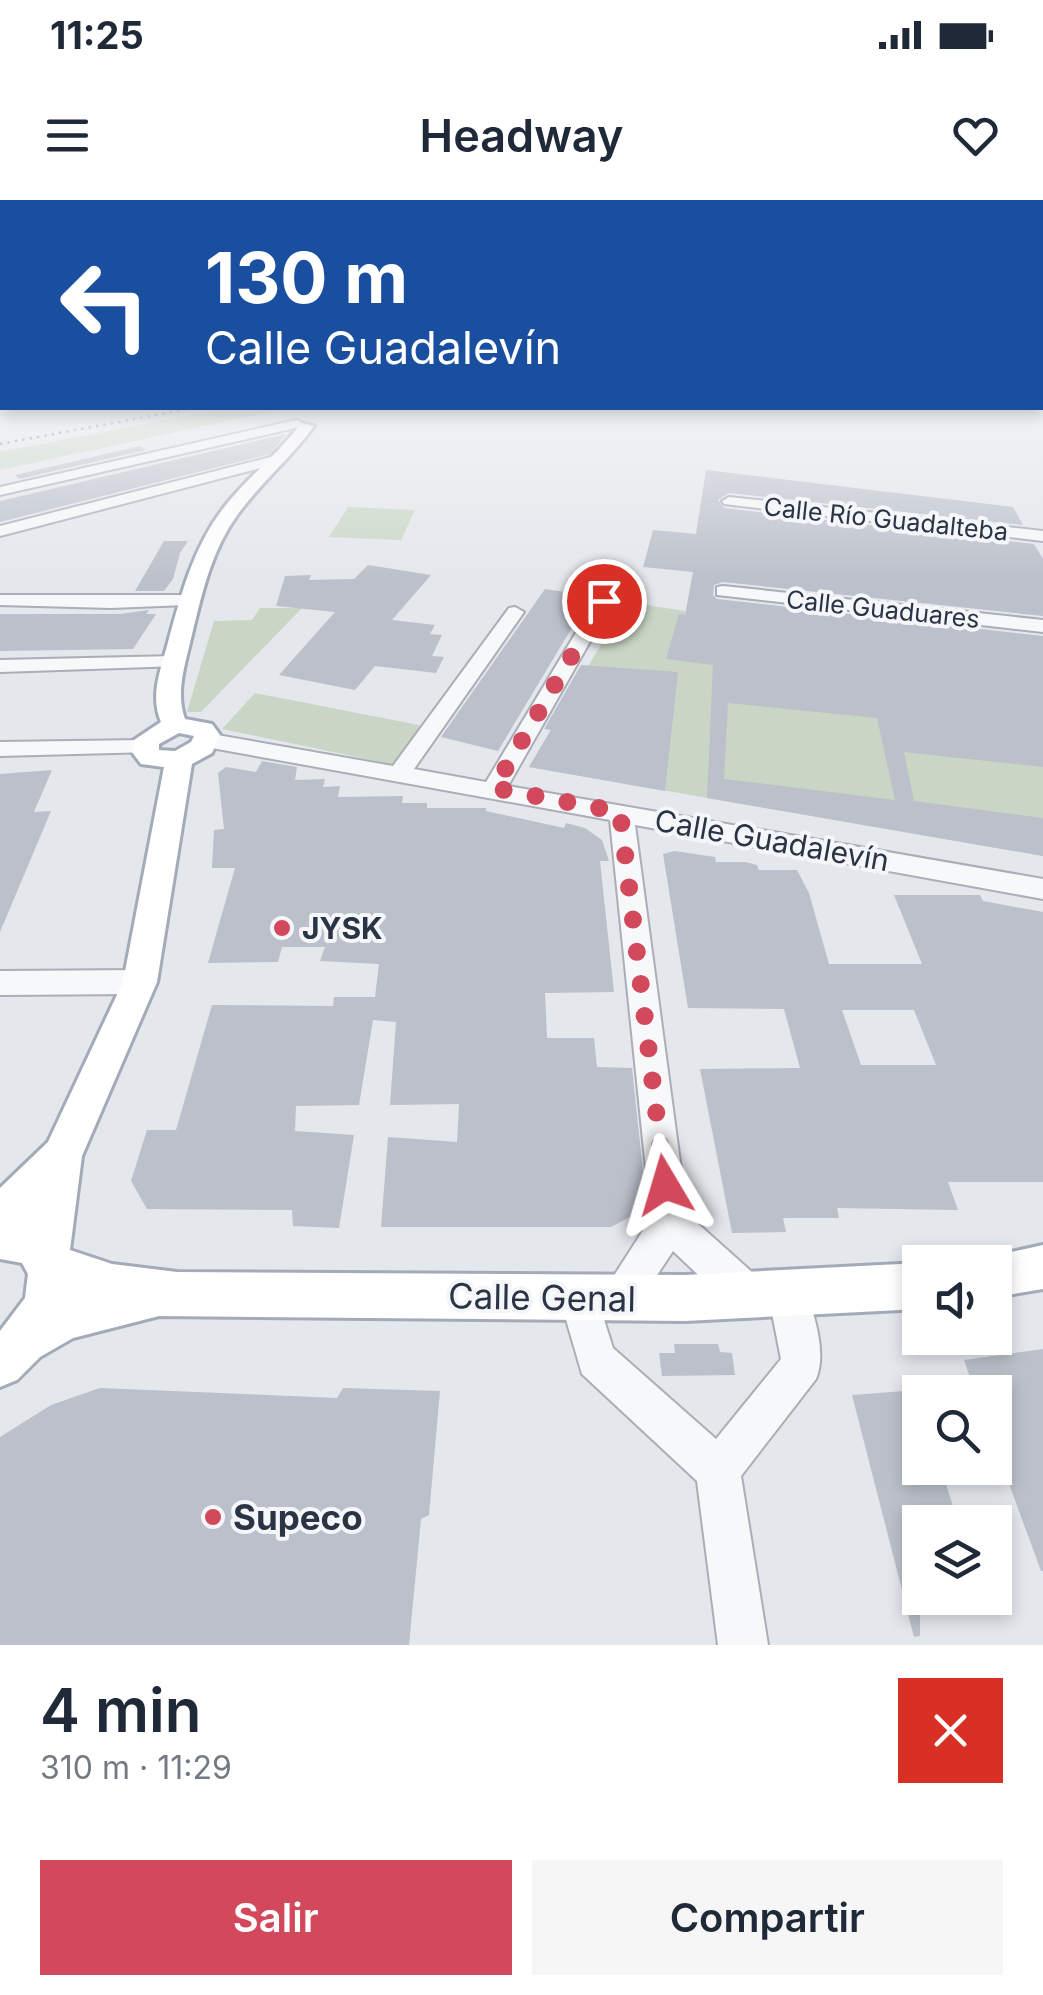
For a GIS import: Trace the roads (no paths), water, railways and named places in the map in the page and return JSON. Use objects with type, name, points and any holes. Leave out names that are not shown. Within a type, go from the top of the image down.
[{"type":"main road","points":[[174,726],[168,708],[187,600],[217,530],[288,445]]},
{"type":"main road","points":[[6,1359],[36,1327],[48,1298],[48,1263],[62,1156],[140,982],[192,750],[203,730],[174,726],[158,731],[144,746],[150,758],[192,750]]},
{"type":"main road","points":[[0,1218],[62,1156]]},
{"type":"main road","name":"Calle Genal","points":[[0,1237],[34,1244],[48,1263],[112,1287],[164,1295],[599,1299],[902,1287]]},
{"type":"main road","points":[[1012,1272],[1043,1267]]},
{"type":"main road","name":"Calle Genal","points":[[6,1359],[42,1328],[65,1318],[164,1295]]},
{"type":"street","points":[[0,491],[208,445]]},
{"type":"street","points":[[0,531],[279,459]]},
{"type":"street","name":"Calle Río Guadalteba","points":[[729,501],[1040,527]]},
{"type":"street","name":"Calle Guaduares","points":[[722,591],[1043,626]]},
{"type":"street","points":[[0,600],[112,603],[187,600]]},
{"type":"street","points":[[494,788],[604,601]]},
{"type":"street","points":[[400,772],[515,612]]},
{"type":"street","points":[[0,666],[174,662]]},
{"type":"street","points":[[0,749],[144,746]]},
{"type":"street","name":"Calle Guadalevín","points":[[192,750],[400,772],[1043,889]]},
{"type":"street","points":[[620,812],[670,1223],[768,1294],[802,1365],[718,1470]]},
{"type":"street","points":[[0,983],[140,982]]},
{"type":"street","points":[[670,1223],[599,1299],[596,1360],[718,1470],[743,1645]]},
{"type":"place","name":"JYSK","points":[[282,928]]},
{"type":"place","name":"Supeco","points":[[213,1517]]}]
